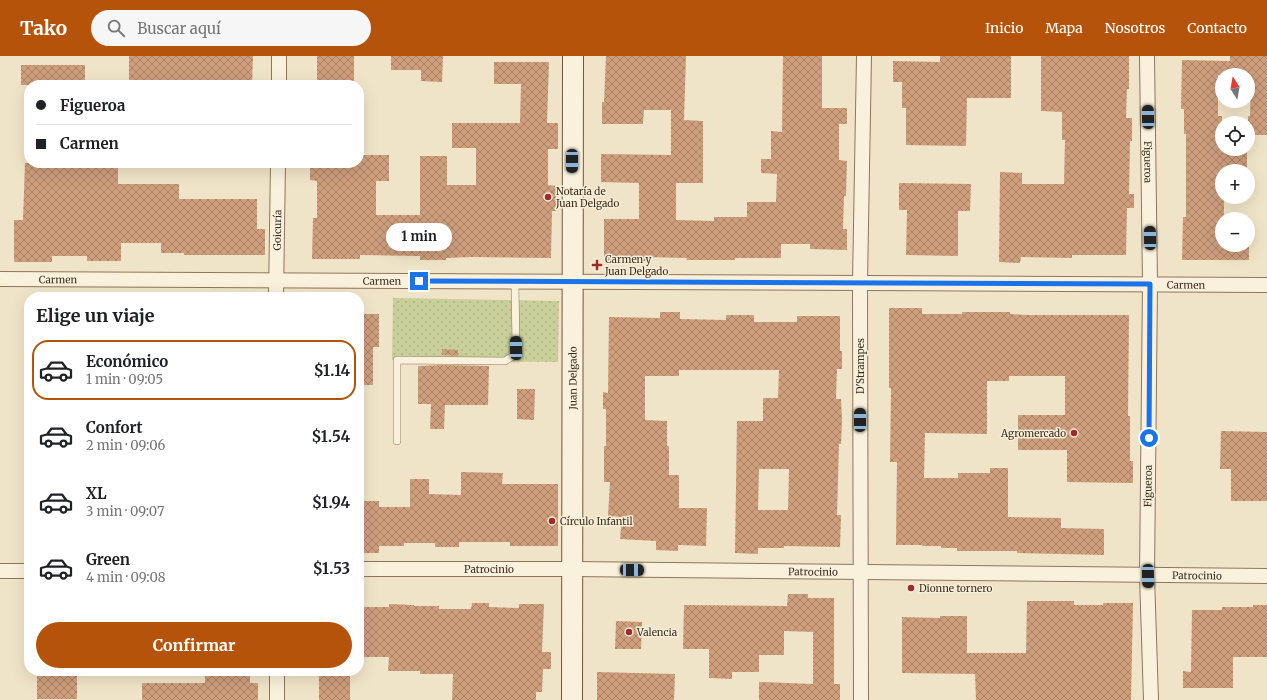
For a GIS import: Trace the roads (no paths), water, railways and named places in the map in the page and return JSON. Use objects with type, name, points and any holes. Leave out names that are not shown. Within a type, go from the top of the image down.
[{"type":"street","points":[[279,56],[279,80]]},
{"type":"street","name":"Juan Delgado","points":[[572,700],[573,56]]},
{"type":"street","name":"D'Strampes","points":[[861,700],[860,282],[864,56]]},
{"type":"street","name":"Figueroa","points":[[1147,56],[1150,284],[1148,576],[1151,700]]},
{"type":"street","name":"Goicuría","points":[[276,292],[278,168]]},
{"type":"street","name":"Carmen","points":[[0,279],[1267,285]]},
{"type":"street","name":"Patrocinio","points":[[364,569],[572,569],[1267,576]]},
{"type":"street","points":[[0,571],[24,571]]},
{"type":"street","points":[[277,676],[277,700]]},
{"type":"lane","points":[[398,441],[397,360],[505,361],[513,356],[516,348],[515,282]]},
{"type":"place","name":"Notaría de Juan Delgado","points":[[548,197]]},
{"type":"place","name":"Carmen y Juan Delgado","points":[[597,265]]},
{"type":"place","name":"Agromercado","points":[[1074,433]]},
{"type":"place","name":"Círculo Infantil","points":[[552,521]]},
{"type":"place","name":"Dionne tornero","points":[[911,588]]},
{"type":"place","name":"Valencia","points":[[629,632]]}]
